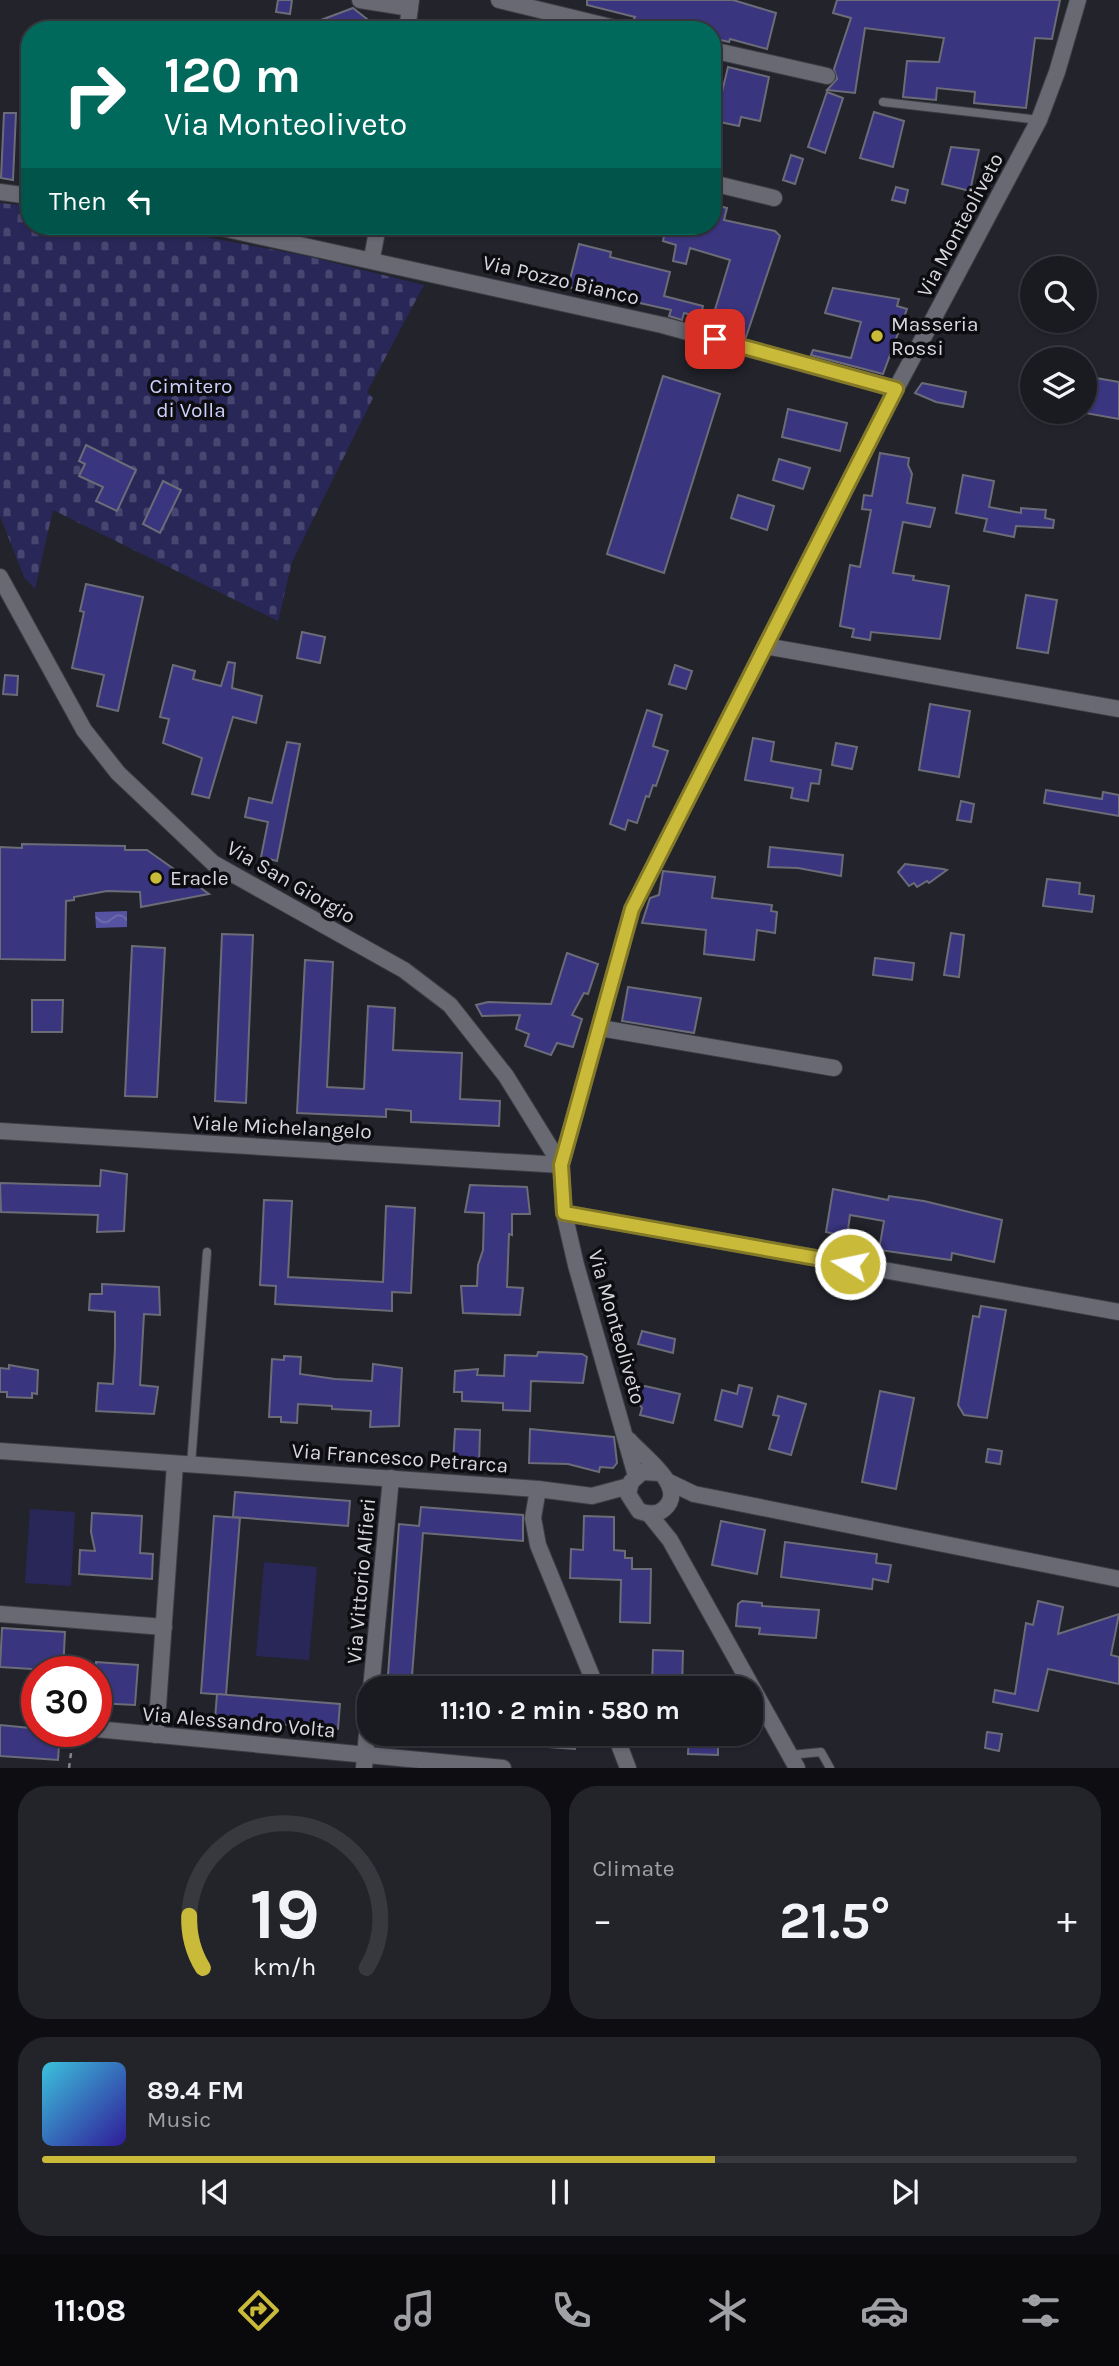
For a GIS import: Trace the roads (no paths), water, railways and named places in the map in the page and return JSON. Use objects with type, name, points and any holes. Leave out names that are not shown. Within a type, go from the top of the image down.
[{"type":"street","points":[[360,0],[410,4]]},
{"type":"street","points":[[499,0],[586,21]]},
{"type":"street","name":"Via Monteoliveto","points":[[632,1488],[627,1437],[576,1265],[564,1213],[561,1165],[632,909],[896,389],[1039,120],[1057,72],[1078,0]]},
{"type":"street","points":[[721,52],[827,76]]},
{"type":"street","points":[[721,185],[774,198]]},
{"type":"street","points":[[0,192],[21,195]]},
{"type":"street","name":"Via Pozzo Bianco","points":[[258,235],[372,258],[662,325],[896,389]]},
{"type":"street","points":[[372,258],[376,235]]},
{"type":"street","name":"Via San Giorgio","points":[[0,577],[84,730],[118,773],[213,863],[404,970],[450,1005],[506,1076],[561,1165]]},
{"type":"street","points":[[765,646],[1119,709]]},
{"type":"street","points":[[600,1028],[834,1068]]},
{"type":"street","name":"Viale Michelangelo","points":[[0,1130],[561,1165]]},
{"type":"street","points":[[564,1213],[1119,1312]]},
{"type":"street","name":"Via Monteoliveto","points":[[627,1437],[665,1478]]},
{"type":"street","name":"Via Francesco Petrarca","points":[[0,1451],[538,1489],[592,1496],[632,1488]]},
{"type":"street","points":[[156,1735],[163,1627],[183,1464]]},
{"type":"street","points":[[694,1494],[660,1508],[639,1511],[632,1488],[650,1470],[694,1494],[1119,1579]]},
{"type":"street","name":"Via Vittorio Alfieri","points":[[373,1676],[391,1478]]},
{"type":"street","points":[[665,1478],[660,1508],[670,1540],[790,1763]]},
{"type":"street","points":[[538,1489],[533,1518],[538,1545],[592,1676]]},
{"type":"street","points":[[0,1614],[163,1627]]},
{"type":"street","name":"Via Alessandro Volta","points":[[112,1731],[365,1761],[503,1768]]},
{"type":"street","points":[[620,1746],[628,1768]]},
{"type":"lane","points":[[883,102],[1039,120]]},
{"type":"lane","points":[[183,1464],[207,1252]]},
{"type":"lane","points":[[790,1763],[821,1752],[830,1768]]},
{"type":"water","points":[[127,911],[127,927],[96,928],[95,912]]},
{"type":"place","name":"Masseria Rossi","points":[[877,336]]},
{"type":"place","name":"Eracle","points":[[156,878]]},
{"type":"park label","name":"Cimitero di Volla","points":[[191,398]]}]
